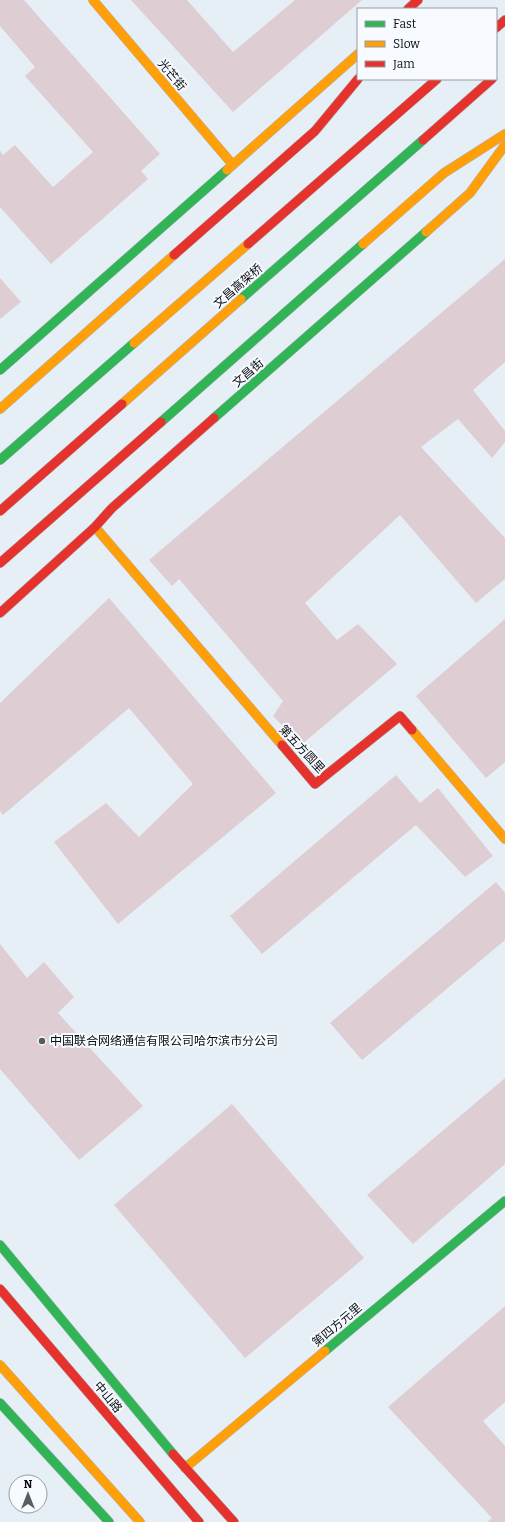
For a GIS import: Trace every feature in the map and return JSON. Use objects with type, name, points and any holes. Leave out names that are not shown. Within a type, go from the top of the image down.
[{"type":"main road","name":"光芒街","points":[[93,0],[233,165]]},
{"type":"main road","points":[[409,8],[418,0]]},
{"type":"main road","points":[[417,8],[423,0]]},
{"type":"main road","points":[[0,370],[357,55]]},
{"type":"main road","points":[[0,409],[315,131],[357,80]]},
{"type":"main road","points":[[0,460],[436,80]]},
{"type":"main road","name":"文昌高架桥","points":[[0,511],[491,80]]},
{"type":"main road","points":[[0,563],[444,173],[505,134]]},
{"type":"main road","name":"文昌街","points":[[0,613],[95,527],[112,508],[470,193],[505,145]]},
{"type":"main road","name":"第五方圆里","points":[[95,527],[315,784],[400,716],[505,839]]},
{"type":"main road","name":"第四方元里","points":[[185,1468],[505,1200]]},
{"type":"main road","points":[[0,1245],[185,1468],[234,1522]]},
{"type":"main road","name":"中山路","points":[[0,1288],[199,1522]]},
{"type":"main road","points":[[0,1365],[140,1522]]},
{"type":"main road","points":[[0,1402],[109,1522]]},
{"type":"building","points":[[0,0],[24,0],[160,154],[141,171],[148,179],[51,264],[0,207],[0,151],[3,155],[15,145],[53,187],[93,152],[25,76],[35,67],[0,26]]},
{"type":"building","points":[[131,0],[187,0],[233,52],[295,0],[362,0],[233,112]]},
{"type":"building","points":[[505,259],[505,362],[473,390],[505,431],[505,442],[492,458],[458,419],[421,447],[505,538],[505,579],[476,603],[400,515],[305,603],[337,640],[358,624],[397,664],[301,745],[273,716],[283,701],[179,579],[172,586],[149,560]]},
{"type":"building","points":[[0,278],[21,302],[0,319]]},
{"type":"building","points":[[109,598],[276,793],[118,924],[54,842],[106,803],[139,837],[193,784],[129,708],[3,815],[0,811],[0,703]]},
{"type":"building","points":[[505,619],[505,762],[486,778],[416,696]]},
{"type":"building","points":[[396,775],[420,803],[438,788],[493,856],[465,877],[416,825],[262,954],[230,916]]},
{"type":"building","points":[[496,882],[505,893],[505,940],[362,1060],[330,1023]]},
{"type":"building","name":"中国联合网络通信有限公司哈尔滨市分公司","points":[[0,944],[27,978],[44,962],[74,997],[58,1013],[143,1106],[79,1160],[0,1069]]},
{"type":"building","points":[[505,1078],[505,1164],[413,1244],[367,1195]]},
{"type":"building","points":[[232,1104],[364,1258],[245,1358],[114,1205]]},
{"type":"building","points":[[505,1306],[505,1402],[483,1421],[505,1446],[505,1522],[487,1522],[492,1518],[388,1407]]},
{"type":"traffic: fast","points":[[241,299],[423,140]]},
{"type":"traffic: fast","points":[[0,370],[227,170]]},
{"type":"traffic: fast","points":[[214,418],[426,232]]},
{"type":"traffic: fast","points":[[161,422],[363,244]]},
{"type":"traffic: fast","points":[[0,460],[134,343]]},
{"type":"traffic: fast","points":[[325,1351],[505,1201]]},
{"type":"traffic: fast","points":[[0,1245],[173,1454]]},
{"type":"traffic: fast","points":[[0,1403],[109,1522]]},
{"type":"traffic: slow","points":[[93,0],[233,165]]},
{"type":"traffic: slow","points":[[227,170],[357,55]]},
{"type":"traffic: slow","points":[[363,244],[444,173],[505,134]]},
{"type":"traffic: slow","points":[[426,232],[470,193],[505,145]]},
{"type":"traffic: slow","points":[[134,343],[248,244]]},
{"type":"traffic: slow","points":[[0,409],[174,255]]},
{"type":"traffic: slow","points":[[122,404],[241,299]]},
{"type":"traffic: slow","points":[[95,527],[282,745]]},
{"type":"traffic: slow","points":[[412,730],[505,839]]},
{"type":"traffic: slow","points":[[185,1468],[325,1351]]},
{"type":"traffic: slow","points":[[0,1365],[140,1522]]},
{"type":"traffic: jam","points":[[409,8],[418,0]]},
{"type":"traffic: jam","points":[[497,27],[505,20]]},
{"type":"traffic: jam","points":[[174,255],[315,131],[357,80]]},
{"type":"traffic: jam","points":[[248,244],[436,80]]},
{"type":"traffic: jam","points":[[423,140],[491,80]]},
{"type":"traffic: jam","points":[[0,511],[122,404]]},
{"type":"traffic: jam","points":[[0,613],[95,527],[112,508],[214,418]]},
{"type":"traffic: jam","points":[[0,563],[161,422]]},
{"type":"traffic: jam","points":[[282,745],[315,784],[400,716],[412,730]]},
{"type":"traffic: jam","points":[[0,1289],[199,1522]]},
{"type":"traffic: jam","points":[[173,1454],[234,1522]]},
{"type":"place","name":"中国联合网络通信有限公司哈尔滨市分公司","points":[[42,1041]]}]
